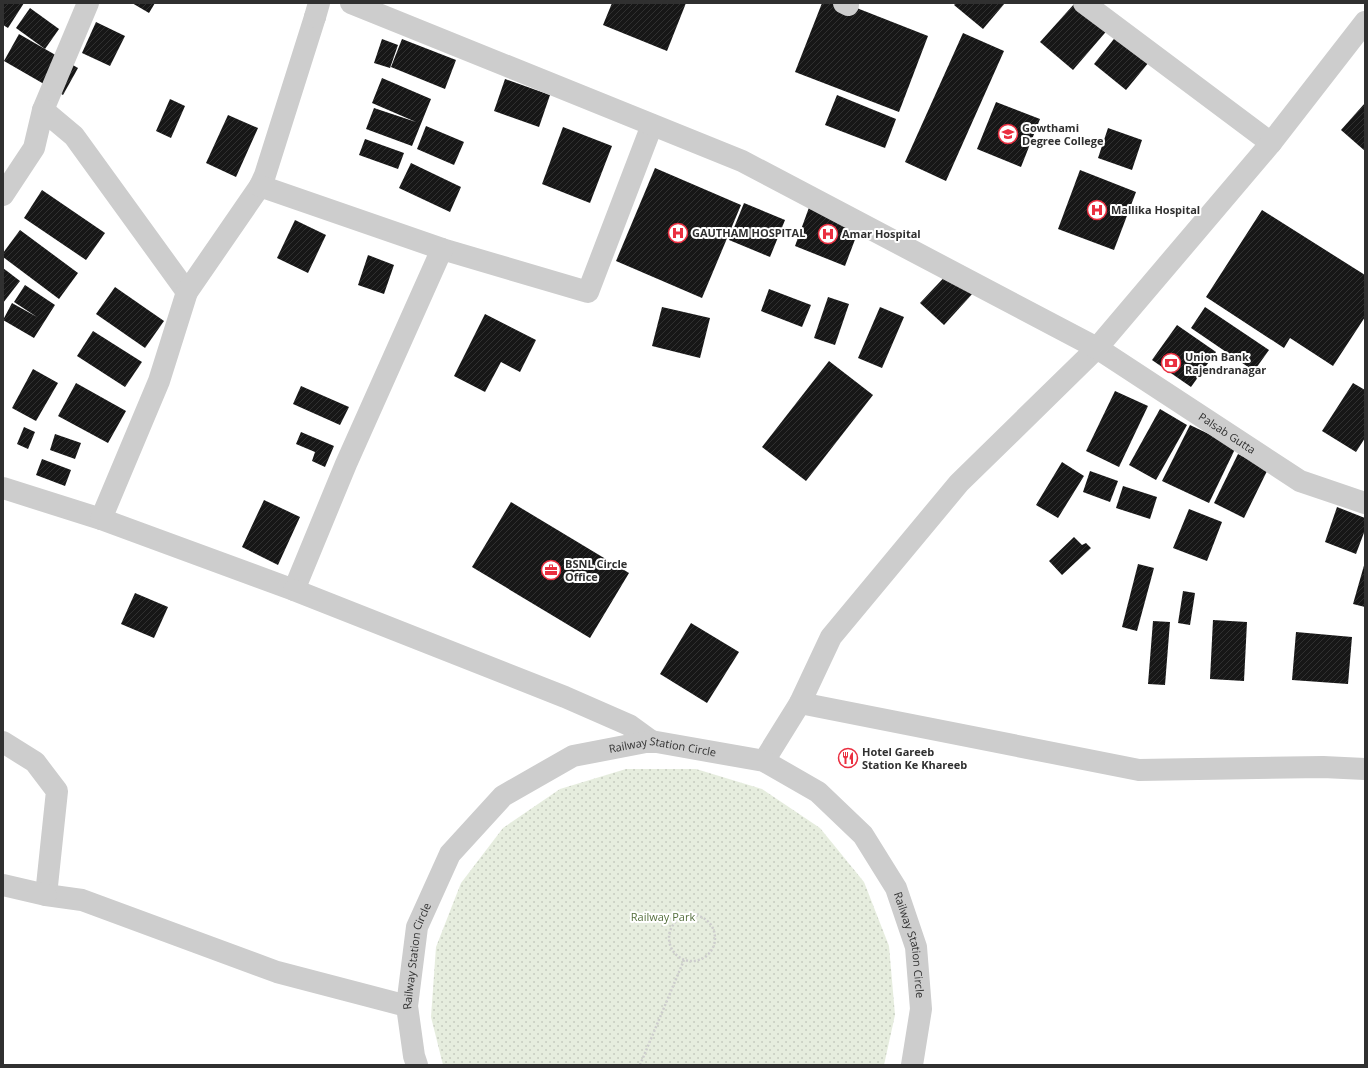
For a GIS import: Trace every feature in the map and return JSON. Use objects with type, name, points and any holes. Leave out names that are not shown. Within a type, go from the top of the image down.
[{"type":"street","points":[[3,195],[34,148],[42,110],[88,3]]},
{"type":"street","name":"Palsab Gutta","points":[[351,3],[742,161],[1097,348],[1300,480],[1365,503]]},
{"type":"street","points":[[1084,3],[1271,143]]},
{"type":"street","points":[[101,519],[159,381],[187,292],[260,186],[265,175],[317,10]]},
{"type":"street","points":[[764,761],[800,703],[831,636],[953,489],[1097,348],[1271,143],[1365,22]]},
{"type":"street","points":[[42,110],[74,136],[187,292]]},
{"type":"street","points":[[260,186],[442,249],[588,292],[652,124]]},
{"type":"street","points":[[294,590],[346,464],[442,249]]},
{"type":"street","points":[[3,488],[101,519],[294,590],[565,697],[629,725],[651,741]]},
{"type":"street","points":[[800,703],[1139,770],[1323,767],[1365,769]]},
{"type":"street","name":"Railway Station Circle","points":[[417,1065],[414,1056],[407,1006],[417,927],[450,854],[503,796],[573,756],[651,741],[764,761],[818,792],[863,835],[896,888],[916,947],[921,1009],[912,1065]]},
{"type":"street","points":[[3,742],[35,762],[57,791],[46,895]]},
{"type":"street","points":[[3,885],[46,895],[82,900],[277,972],[407,1006]]},
{"type":"path","points":[[691,914],[700,916],[708,920],[713,928],[716,937],[714,946],[710,954],[702,959],[694,961],[684,960],[671,948],[668,939],[670,930],[674,922],[682,916],[691,914]]},
{"type":"path","points":[[640,1065],[684,960]]},
{"type":"green space","name":"Railway Park","points":[[626,769],[696,769],[762,789],[820,828],[864,882],[889,946],[895,1015],[884,1065],[443,1065],[431,1017],[436,947],[461,883],[503,828],[560,789]]},
{"type":"building","points":[[3,3],[24,3],[8,28],[3,25]]},
{"type":"building","points":[[132,3],[155,3],[149,13]]},
{"type":"building","points":[[612,3],[686,3],[667,51],[603,25]]},
{"type":"building","points":[[822,3],[844,3],[928,36],[899,112],[795,72]]},
{"type":"building","points":[[956,3],[1005,3],[983,29],[954,5]]},
{"type":"building","points":[[1075,3],[1110,27],[1073,70],[1040,42]]},
{"type":"building","points":[[30,8],[59,29],[45,49],[16,28]]},
{"type":"building","points":[[96,22],[125,36],[110,66],[82,53]]},
{"type":"building","points":[[1121,30],[1154,56],[1126,90],[1094,64]]},
{"type":"building","points":[[963,33],[1004,51],[946,181],[905,162]]},
{"type":"building","points":[[19,34],[78,68],[63,95],[4,61]]},
{"type":"building","points":[[382,39],[398,45],[390,68],[374,63]]},
{"type":"building","points":[[402,39],[456,60],[445,89],[391,67]]},
{"type":"building","points":[[382,78],[431,99],[412,146],[366,129],[374,108],[416,122],[372,103]]},
{"type":"building","points":[[505,79],[550,95],[539,127],[494,111]]},
{"type":"building","points":[[837,95],[896,119],[885,148],[825,125]]},
{"type":"building","points":[[170,99],[185,106],[171,138],[156,131]]},
{"type":"building","name":"Gowthami Degree College","points":[[996,102],[1040,119],[1021,167],[977,149]]},
{"type":"building","points":[[1365,103],[1365,151],[1341,130]]},
{"type":"building","points":[[228,115],[258,128],[236,177],[206,163]]},
{"type":"building","points":[[426,126],[464,142],[454,165],[417,149]]},
{"type":"building","points":[[563,127],[612,146],[590,203],[542,184]]},
{"type":"building","points":[[1108,128],[1142,140],[1132,170],[1098,158]]},
{"type":"building","points":[[365,139],[404,153],[398,169],[359,155]]},
{"type":"building","points":[[411,163],[461,187],[450,212],[399,188]]},
{"type":"building","name":"GAUTHAM HOSPITAL","points":[[655,168],[741,205],[702,298],[616,261]]},
{"type":"building","name":"Mallika Hospital","points":[[1080,170],[1136,192],[1114,250],[1058,229]]},
{"type":"building","points":[[42,190],[105,233],[86,260],[24,218]]},
{"type":"building","name":"Amar Hospital","points":[[811,202],[862,221],[845,266],[795,246]]},
{"type":"building","points":[[744,203],[785,220],[770,257],[729,240]]},
{"type":"building","points":[[1262,210],[1365,275],[1365,317],[1333,366],[1290,338],[1284,348],[1206,297]]},
{"type":"building","points":[[295,220],[326,235],[308,273],[277,258]]},
{"type":"building","points":[[20,230],[78,273],[59,299],[3,257],[3,253]]},
{"type":"building","points":[[368,255],[394,265],[384,294],[358,285]]},
{"type":"building","points":[[3,268],[20,281],[3,303]]},
{"type":"building","points":[[951,270],[974,292],[944,325],[920,303]]},
{"type":"building","points":[[25,285],[55,305],[34,338],[3,320],[12,303],[37,317],[14,302]]},
{"type":"building","points":[[115,287],[164,321],[145,348],[96,314]]},
{"type":"building","points":[[769,289],[811,305],[802,327],[761,311]]},
{"type":"building","points":[[828,297],[849,304],[835,345],[814,338]]},
{"type":"building","points":[[662,307],[710,318],[700,358],[652,346]]},
{"type":"building","points":[[880,307],[904,317],[882,368],[858,358]]},
{"type":"building","points":[[1205,307],[1269,350],[1254,371],[1191,328]]},
{"type":"building","points":[[485,314],[536,340],[520,372],[501,362],[485,392],[454,376]]},
{"type":"building","points":[[1177,325],[1216,352],[1191,387],[1152,360]]},
{"type":"building","points":[[93,331],[142,362],[125,387],[77,356]]},
{"type":"building","points":[[829,361],[873,395],[806,481],[762,447]]},
{"type":"building","points":[[33,369],[58,383],[36,421],[12,408]]},
{"type":"building","points":[[76,383],[126,411],[108,443],[58,416]]},
{"type":"building","points":[[1353,383],[1365,390],[1365,438],[1356,452],[1322,431]]},
{"type":"building","points":[[301,386],[349,407],[340,425],[293,404]]},
{"type":"building","points":[[1115,391],[1148,406],[1119,467],[1086,451]]},
{"type":"building","points":[[1160,409],[1187,425],[1156,480],[1129,465]]},
{"type":"building","points":[[1190,425],[1236,447],[1209,503],[1162,481]]},
{"type":"building","points":[[24,427],[35,432],[28,449],[17,444]]},
{"type":"building","points":[[301,432],[334,446],[325,467],[312,461],[315,452],[296,444]]},
{"type":"building","points":[[55,434],[81,443],[75,459],[50,450]]},
{"type":"building","points":[[1238,454],[1268,469],[1244,518],[1214,503]]},
{"type":"building","points":[[42,459],[71,470],[65,486],[36,475]]},
{"type":"building","points":[[1062,462],[1084,476],[1058,518],[1036,505]]},
{"type":"building","points":[[1090,471],[1118,481],[1110,502],[1083,492]]},
{"type":"building","points":[[1123,486],[1157,497],[1150,519],[1116,508]]},
{"type":"building","points":[[264,500],[300,517],[278,565],[242,547]]},
{"type":"building","name":"BSNL Circle Office","points":[[511,502],[629,573],[590,638],[472,567]]},
{"type":"building","points":[[1337,507],[1365,518],[1365,530],[1356,554],[1325,542]]},
{"type":"building","points":[[1189,509],[1222,522],[1207,561],[1173,548]]},
{"type":"building","points":[[1074,537],[1082,545],[1086,543],[1091,548],[1062,575],[1049,561]]},
{"type":"building","points":[[1365,562],[1365,607],[1353,604]]},
{"type":"building","points":[[1138,564],[1154,568],[1137,631],[1122,627]]},
{"type":"building","points":[[1183,591],[1195,593],[1190,625],[1178,623]]},
{"type":"building","points":[[135,593],[168,607],[154,638],[121,624]]},
{"type":"building","points":[[1213,620],[1247,622],[1244,681],[1210,679]]},
{"type":"building","points":[[1153,621],[1170,622],[1165,685],[1148,684]]},
{"type":"building","points":[[691,623],[739,652],[707,703],[660,674]]},
{"type":"building","points":[[1296,632],[1352,637],[1348,684],[1292,680]]},
{"type":"place","name":"Gowthami Degree College","points":[[1008,134]]},
{"type":"place","name":"Mallika Hospital","points":[[1097,210]]},
{"type":"place","name":"GAUTHAM HOSPITAL","points":[[678,233]]},
{"type":"place","name":"Amar Hospital","points":[[828,234]]},
{"type":"place","name":"Union Bank Rajendranagar","points":[[1171,363]]},
{"type":"place","name":"BSNL Circle Office","points":[[551,570]]},
{"type":"place","name":"Hotel Gareeb Station Ke Khareeb","points":[[848,758]]}]
